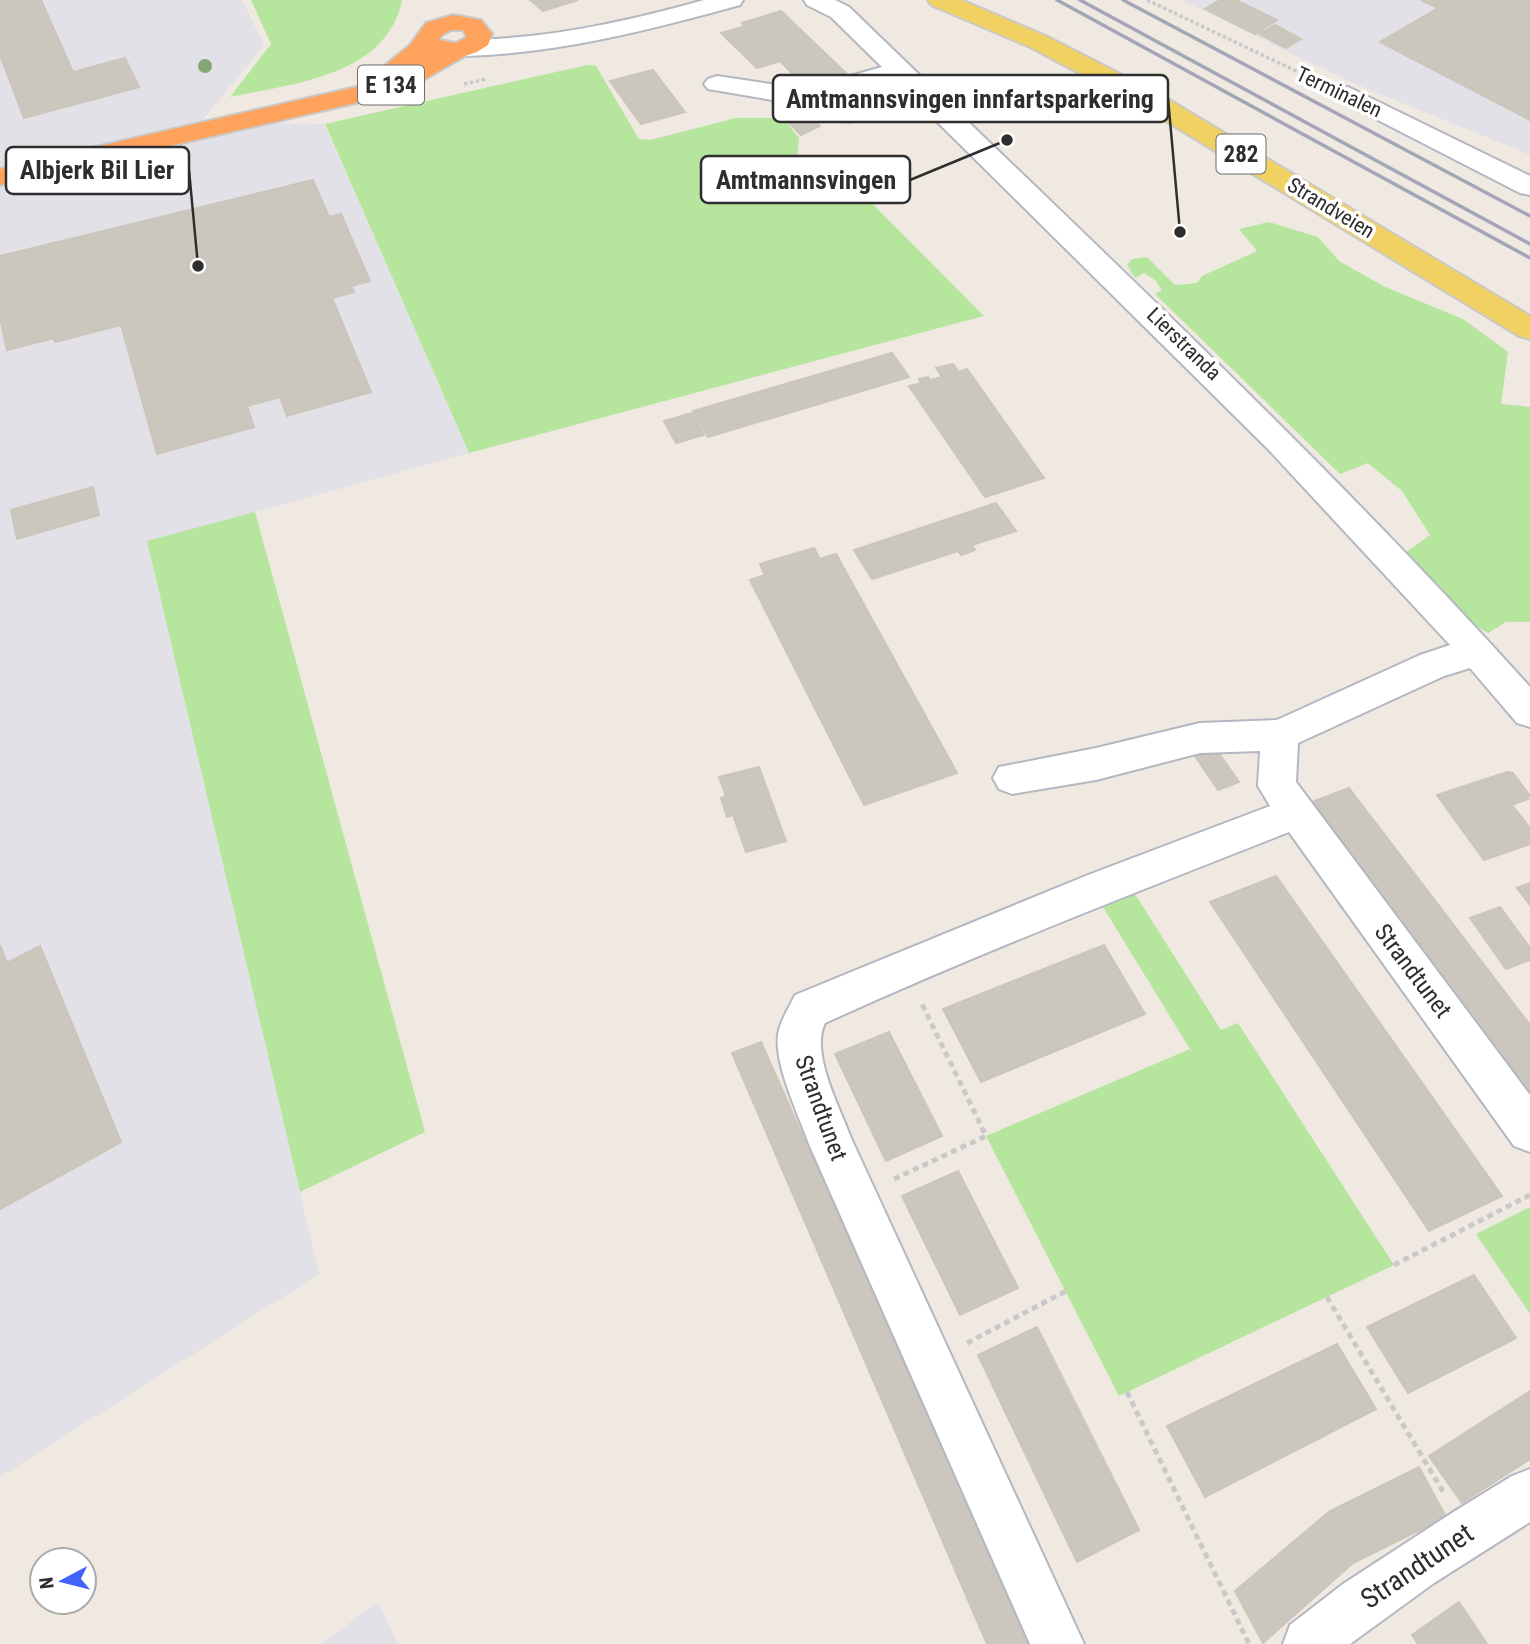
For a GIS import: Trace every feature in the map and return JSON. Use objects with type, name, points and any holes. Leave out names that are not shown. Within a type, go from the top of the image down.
[{"type":"highway","points":[[433,33],[444,0]]},
{"type":"highway","name":"E 134","points":[[319,102],[387,75],[433,33],[437,49],[467,31]]},
{"type":"highway","name":"E 134","points":[[0,177],[397,83],[424,71],[467,31]]},
{"type":"main road","name":"Strandveien","points":[[940,0],[1039,42],[1152,101],[1530,329]]},
{"type":"street","points":[[467,31],[504,48],[576,37],[666,7],[731,0]]},
{"type":"street","name":"Lierstranda","points":[[816,0],[840,12],[1243,402],[1478,650],[1530,712]]},
{"type":"street","points":[[717,84],[790,95],[827,90],[899,70]]},
{"type":"street","name":"Terminalen","points":[[1348,95],[1530,187]]},
{"type":"street","points":[[1012,778],[1096,764],[1200,738],[1280,735],[1433,666],[1478,650]]},
{"type":"street","name":"Strandtunet","points":[[1280,735],[1276,786],[1530,1130]]},
{"type":"street","name":"Strandtunet","points":[[1058,1644],[831,1143],[803,1066],[799,1044],[800,1029],[810,1009],[1102,887],[1294,813]]},
{"type":"street","name":"Strandtunet","points":[[1309,1644],[1426,1557],[1530,1494]]},
{"type":"path","name":"Terminalen","points":[[1147,0],[1348,95]]},
{"type":"path","points":[[855,1197],[986,1136],[905,968]]},
{"type":"path","points":[[1394,1265],[1530,1195]]},
{"type":"path","points":[[929,1363],[1066,1291]]},
{"type":"path","points":[[1327,1297],[1466,1532]]},
{"type":"path","points":[[1127,1392],[1249,1644]]},
{"type":"shaded area","points":[[0,0],[242,0],[264,45],[201,122],[324,124],[469,453],[147,542],[319,1274],[0,1477]]},
{"type":"shaded area","points":[[1182,0],[1530,0],[1530,155],[1346,80]]},
{"type":"shaded area","points":[[378,1602],[398,1644],[321,1644]]},
{"type":"green space","points":[[251,0],[402,0],[393,25],[378,45],[357,61],[308,81],[230,97],[271,44]]},
{"type":"green space","points":[[587,65],[596,66],[639,139],[650,140],[736,118],[783,118],[799,138],[797,157],[802,163],[832,163],[984,316],[469,453],[325,124]]},
{"type":"green space","points":[[1269,222],[1318,237],[1339,261],[1385,287],[1463,319],[1508,352],[1501,404],[1530,407],[1530,622],[1506,622],[1488,633],[1440,600],[1422,579],[1406,552],[1430,535],[1402,491],[1368,463],[1340,474],[1155,294],[1162,290],[1155,280],[1144,273],[1135,278],[1127,265],[1132,259],[1147,257],[1175,285],[1197,283],[1202,276],[1257,251],[1239,229]]},
{"type":"green space","points":[[255,512],[425,1132],[300,1192],[147,541]]},
{"type":"green space","points":[[1135,894],[1221,1030],[1238,1023],[1394,1265],[1119,1396],[986,1136],[1190,1049],[1103,907]]},
{"type":"green space","points":[[1530,1207],[1530,1314],[1476,1234]]},
{"type":"building","points":[[0,0],[41,0],[73,72],[125,58],[139,87],[24,118],[0,55]]},
{"type":"building","points":[[530,0],[578,0],[543,11]]},
{"type":"building","points":[[1220,0],[1236,0],[1277,20],[1255,34],[1205,9]]},
{"type":"building","points":[[1421,0],[1530,0],[1530,120],[1380,42],[1438,8]]},
{"type":"building","points":[[781,11],[847,74],[806,87],[780,61],[757,68],[721,33],[745,26],[742,23]]},
{"type":"building","points":[[1275,25],[1301,39],[1286,48],[1259,34]]},
{"type":"building","points":[[653,70],[685,112],[641,124],[610,81]]},
{"type":"building","points":[[862,88],[885,113],[848,123],[826,98]]},
{"type":"building","points":[[810,114],[820,126],[801,135],[785,119]]},
{"type":"building","points":[[313,180],[329,217],[341,214],[370,281],[351,286],[354,292],[332,298],[371,392],[287,416],[280,397],[247,406],[254,427],[157,454],[121,325],[55,342],[54,338],[7,350],[0,317],[0,256]]},
{"type":"building","points":[[892,353],[909,377],[708,437],[693,411]]},
{"type":"building","points":[[953,364],[959,372],[967,369],[1044,478],[985,497],[909,386],[921,383],[919,379],[942,377],[936,368]]},
{"type":"building","points":[[692,413],[704,435],[676,443],[664,421]]},
{"type":"building","points":[[93,487],[99,515],[17,539],[11,510]]},
{"type":"building","points":[[996,503],[1016,531],[972,545],[975,550],[961,555],[958,551],[872,579],[854,550]]},
{"type":"building","points":[[814,548],[820,559],[836,554],[957,773],[864,805],[750,580],[765,575],[760,564]]},
{"type":"building","points":[[1216,749],[1239,782],[1218,790],[1195,756]]},
{"type":"building","points":[[759,767],[786,841],[746,852],[733,815],[727,817],[721,798],[726,796],[719,777]]},
{"type":"building","points":[[1507,772],[1513,773],[1530,796],[1512,805],[1530,828],[1530,844],[1484,860],[1437,795]]},
{"type":"building","points":[[1349,788],[1530,1025],[1530,1096],[1312,802]]},
{"type":"building","points":[[1276,876],[1502,1196],[1429,1231],[1210,902]]},
{"type":"building","points":[[1530,883],[1530,905],[1517,888]]},
{"type":"building","points":[[1500,907],[1530,948],[1530,960],[1506,969],[1470,918]]},
{"type":"building","points":[[0,945],[7,963],[40,946],[121,1142],[0,1209]]},
{"type":"building","points":[[1104,945],[1145,1014],[981,1082],[943,1009]]},
{"type":"building","points":[[889,1032],[942,1136],[886,1161],[835,1054]]},
{"type":"building","points":[[761,1042],[1029,1644],[987,1644],[732,1053]]},
{"type":"building","points":[[958,1171],[1018,1288],[960,1315],[902,1196]]},
{"type":"building","points":[[1474,1275],[1516,1338],[1408,1393],[1367,1327]]},
{"type":"building","points":[[1037,1327],[1139,1530],[1077,1562],[978,1355]]},
{"type":"building","points":[[1337,1344],[1376,1409],[1205,1497],[1167,1426]]},
{"type":"building","points":[[1530,1391],[1530,1459],[1462,1503],[1429,1456]]},
{"type":"building","points":[[1419,1467],[1446,1517],[1353,1563],[1263,1643],[1235,1591],[1330,1511]]},
{"type":"building","points":[[1459,1602],[1487,1644],[1418,1644],[1412,1635]]},
{"type":"railway","points":[[1057,0],[1530,258]]},
{"type":"railway","points":[[1080,0],[1530,244]]},
{"type":"railway","points":[[1123,0],[1530,216]]},
{"type":"place","name":"Amtmannsvingen","points":[[1007,140]]},
{"type":"place","name":"Amtmannsvingen innfartsparkering","points":[[1180,232]]},
{"type":"place","name":"Albjerk Bil Lier","points":[[198,266]]}]
